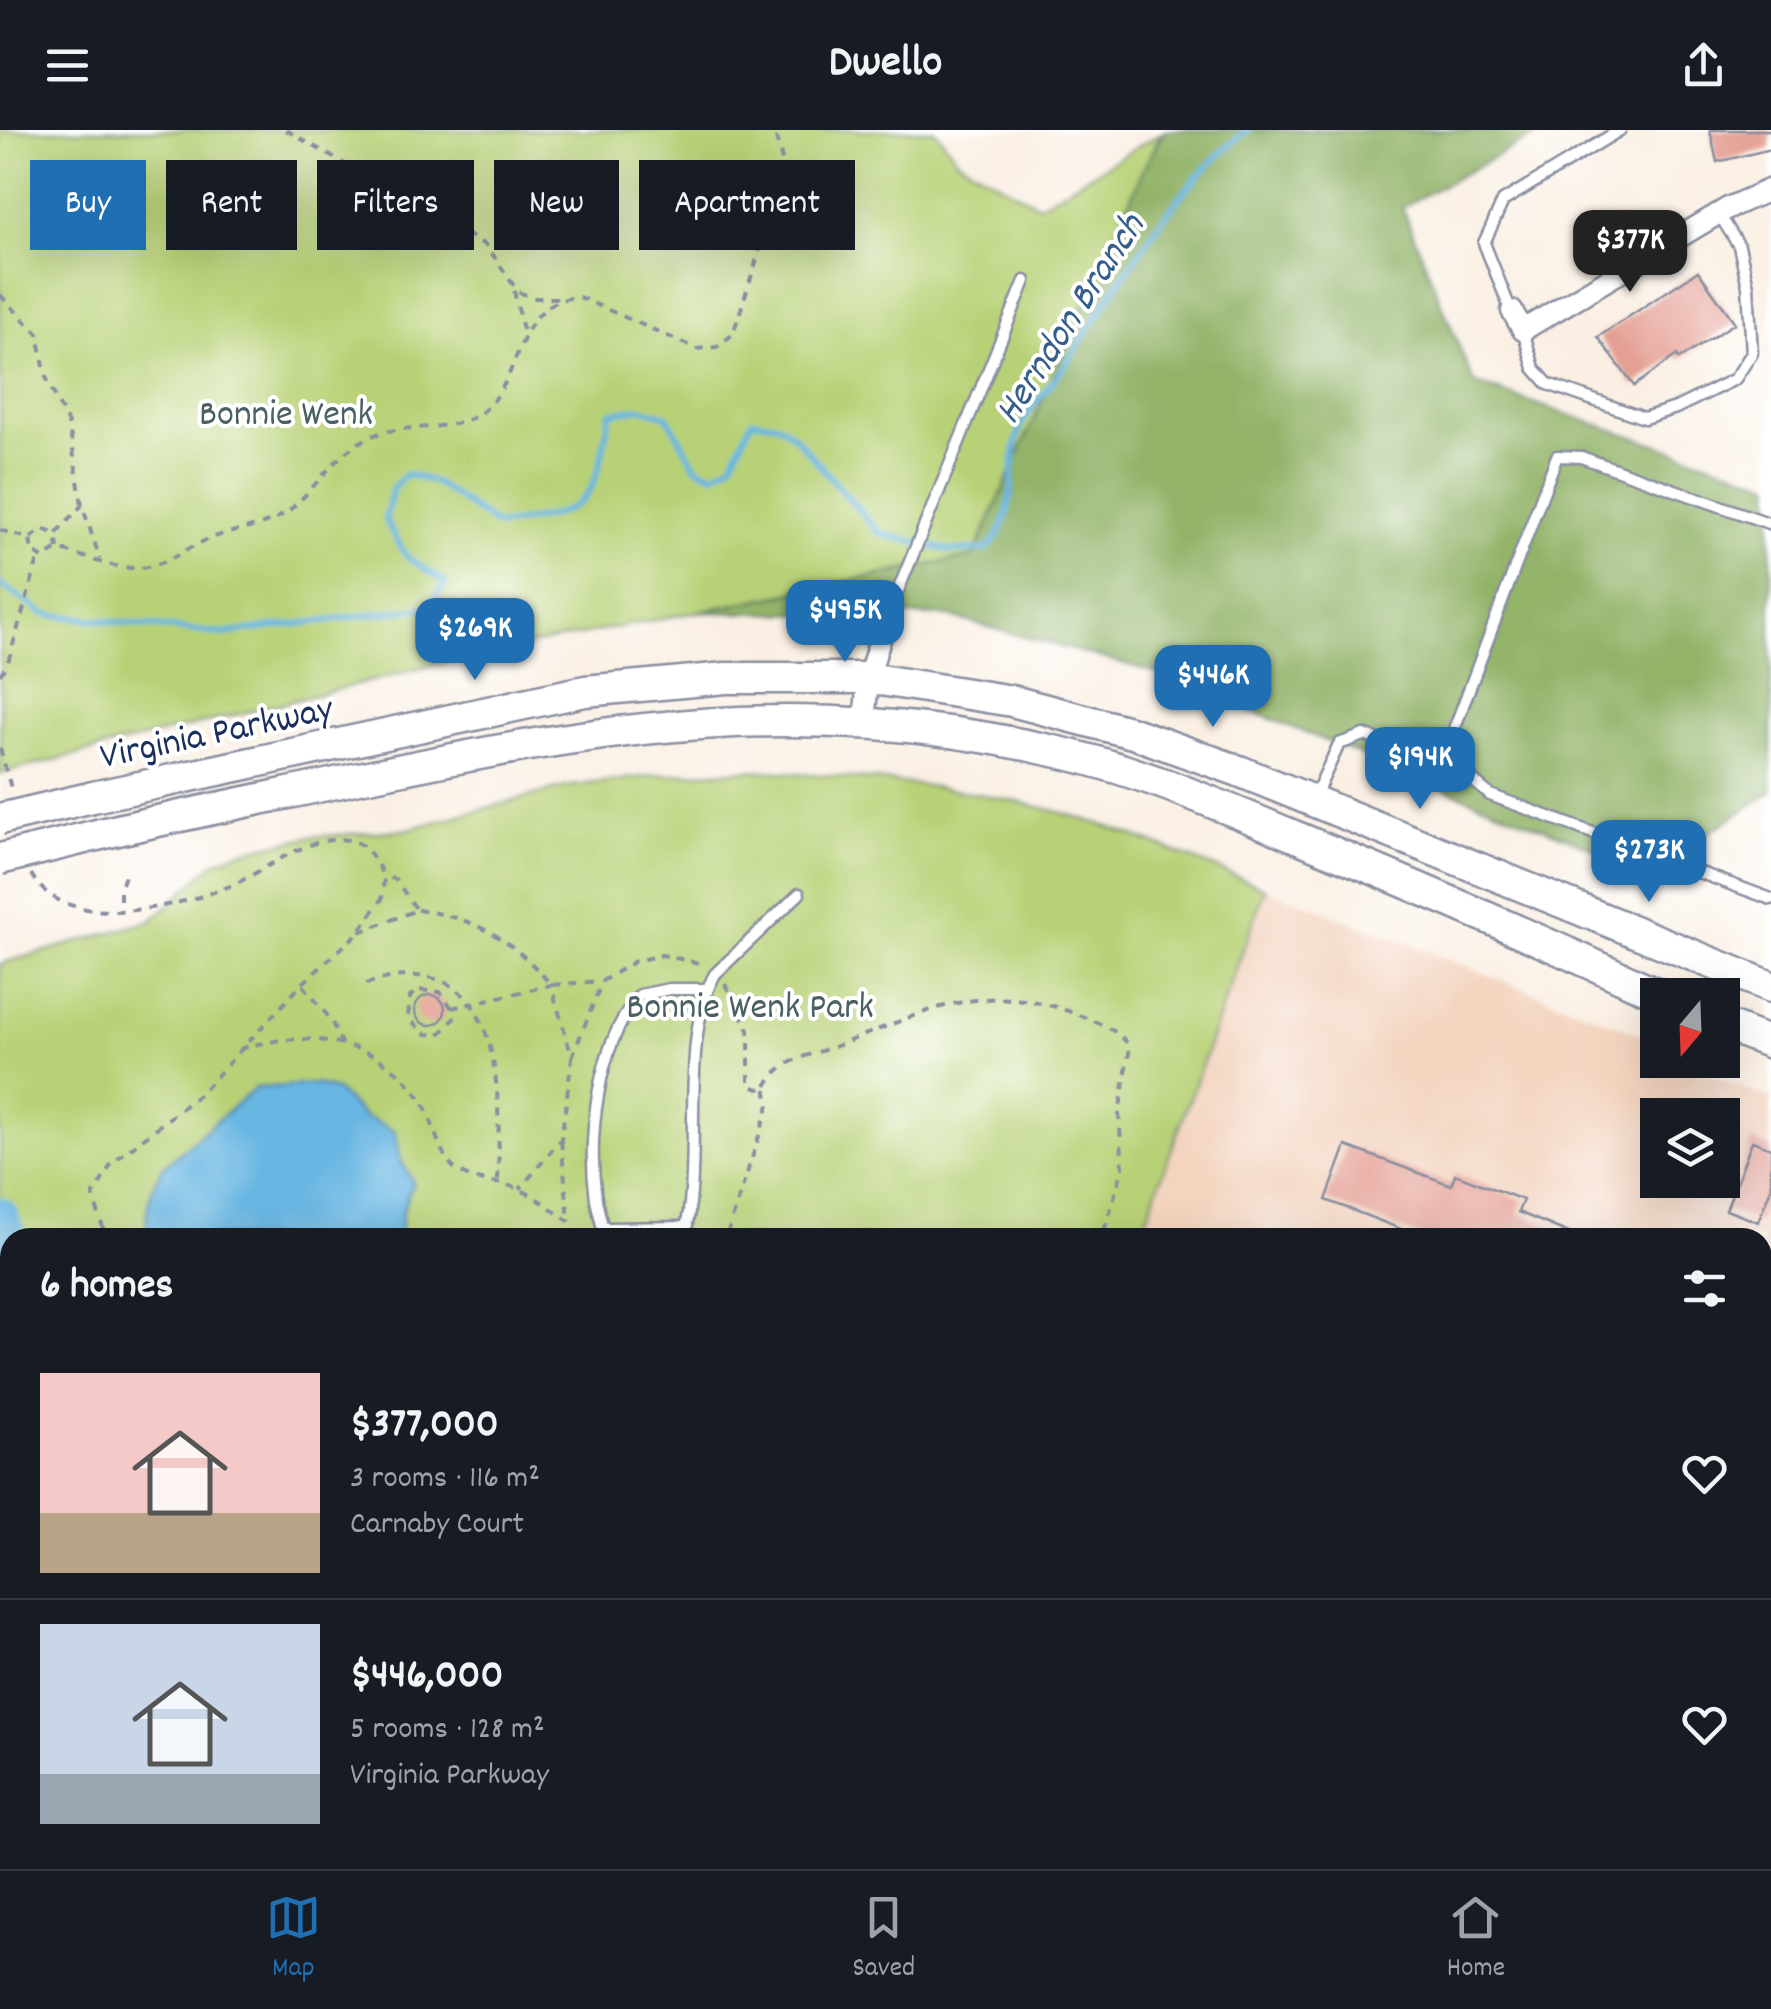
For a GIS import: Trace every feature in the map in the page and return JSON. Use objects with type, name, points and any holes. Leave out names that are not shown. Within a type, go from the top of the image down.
[{"type":"main road","name":"Virginia Parkway","points":[[8,811],[93,798],[585,690],[726,678],[868,678],[1012,702],[1092,722],[1313,801],[1771,987]]},
{"type":"main road","name":"Virginia Parkway","points":[[14,862],[102,834],[488,751],[616,729],[780,719],[864,723],[996,739],[1089,760],[1430,889],[1640,986]]},
{"type":"main road","points":[[1298,838],[1313,801]]},
{"type":"main road","points":[[1740,1031],[1771,1044]]},
{"type":"street","points":[[1517,320],[1771,189]]},
{"type":"street","points":[[864,723],[868,678],[886,620]]},
{"type":"lane","points":[[1620,130],[1503,201],[1484,243],[1534,368],[1548,384],[1644,418],[1676,408],[1735,380],[1752,354],[1748,286],[1739,246],[1719,213]]},
{"type":"lane","points":[[886,620],[899,580],[1024,281]]},
{"type":"lane","points":[[1444,756],[1557,456],[1582,457],[1771,524]]},
{"type":"lane","points":[[1313,801],[1339,744],[1364,735],[1418,753],[1444,756],[1490,795],[1771,899]]},
{"type":"lane","points":[[686,1228],[695,1162],[693,1080],[707,989],[716,974],[799,894]]},
{"type":"lane","points":[[603,1228],[596,1199],[595,1142],[606,1066],[624,1020],[640,995],[652,990],[707,989]]},
{"type":"path","points":[[286,130],[486,246],[512,286],[524,334]]},
{"type":"path","points":[[512,286],[535,298],[579,298],[697,349],[726,341],[739,317],[785,171],[774,130]]},
{"type":"path","points":[[0,295],[38,334],[46,376],[69,426],[82,506],[100,560]]},
{"type":"path","points":[[58,549],[112,566],[144,568],[203,541],[257,528],[288,511],[354,444],[403,427],[463,422],[486,409],[503,388],[524,334],[542,311],[560,298]]},
{"type":"path","points":[[56,534],[82,506]]},
{"type":"path","points":[[30,539],[42,529],[56,534]]},
{"type":"path","points":[[0,530],[30,539]]},
{"type":"path","points":[[30,539],[31,549],[38,556],[52,556],[58,549],[56,534]]},
{"type":"path","points":[[0,675],[38,556]]},
{"type":"path","points":[[0,748],[8,811]]},
{"type":"path","points":[[14,862],[52,896],[84,908],[120,911],[167,908],[232,886],[272,862],[318,844],[350,839],[365,848],[384,877],[382,899],[358,932],[237,1050],[201,1093],[112,1164],[93,1196],[103,1228]]},
{"type":"path","points":[[120,900],[126,876]]},
{"type":"path","points":[[384,877],[395,878],[417,910]]},
{"type":"path","points":[[358,932],[417,910],[482,924],[508,940],[551,985],[572,1056]]},
{"type":"path","points":[[452,1008],[551,985],[602,982],[636,961],[662,955],[694,960],[716,974],[734,994],[749,1030],[749,1086],[759,1089],[783,1064],[841,1045],[890,1021],[953,1002],[1024,1001],[1102,1024],[1130,1047],[1118,1114],[1123,1168],[1105,1228]]},
{"type":"path","points":[[366,984],[399,973],[426,975],[471,1002],[496,1063],[501,1109],[498,1182]]},
{"type":"path","points":[[570,1228],[561,1139],[572,1056],[602,982]]},
{"type":"path","points":[[302,984],[331,1020],[341,1043]]},
{"type":"path","points":[[417,990],[440,992],[452,1008],[454,1019],[449,1030],[439,1035],[426,1034],[408,1018],[407,1006],[417,990]]},
{"type":"path","points":[[237,1050],[268,1040],[303,1038],[341,1043],[372,1054],[421,1098],[452,1166],[468,1178],[520,1189],[568,1221]]},
{"type":"path","points":[[729,1228],[768,1105],[766,1086]]},
{"type":"path","points":[[520,1189],[561,1139]]},
{"type":"shaded area","points":[[1265,888],[1640,1034],[1640,1078],[1718,1078],[1771,1099],[1771,1228],[1144,1228]]},
{"type":"green space","name":"Bonnie Wenk","points":[[0,130],[935,130],[959,161],[1039,205],[1161,133],[974,556],[455,660],[0,774]]},
{"type":"green space","points":[[1165,130],[1545,130],[1402,207],[1474,383],[1771,483],[1771,792],[1650,871],[1154,672],[948,616],[697,612],[974,556],[1146,163]]},
{"type":"green space","name":"Bonnie Wenk Park","points":[[751,770],[986,795],[1114,829],[1265,888],[1143,1228],[0,1228],[0,964],[151,921],[215,862],[242,851],[309,837],[405,830],[565,787],[657,775]]},
{"type":"water","points":[[315,1084],[336,1090],[362,1115],[395,1131],[401,1161],[413,1182],[401,1228],[147,1228],[149,1201],[164,1166],[255,1088]]},
{"type":"building","points":[[1710,130],[1771,130],[1771,149],[1717,162]]},
{"type":"building","points":[[1698,271],[1735,323],[1679,359],[1677,355],[1634,386],[1598,337]]},
{"type":"building","points":[[430,995],[441,999],[445,1010],[441,1021],[430,1025],[419,1021],[415,1010],[419,999]]},
{"type":"building","points":[[1752,1141],[1771,1148],[1771,1188],[1758,1222],[1726,1210],[1731,1198],[1740,1198],[1740,1173]]},
{"type":"building","points":[[1346,1146],[1451,1185],[1455,1174],[1523,1200],[1518,1212],[1557,1228],[1398,1228],[1326,1200]]},
{"type":"waterway","name":"Herndon Branch","points":[[0,584],[44,614],[222,634],[428,607],[446,583],[407,557],[385,520],[393,488],[406,474],[434,482],[498,526],[554,515],[584,498],[592,485],[610,413],[641,408],[667,416],[696,467],[714,474],[732,463],[752,420],[779,424],[795,437],[879,533],[951,551],[986,550],[1008,511],[1015,450],[1026,417],[1170,209],[1194,180],[1248,130]]},
{"type":"waterway","points":[[0,1215],[5,1228]]}]
